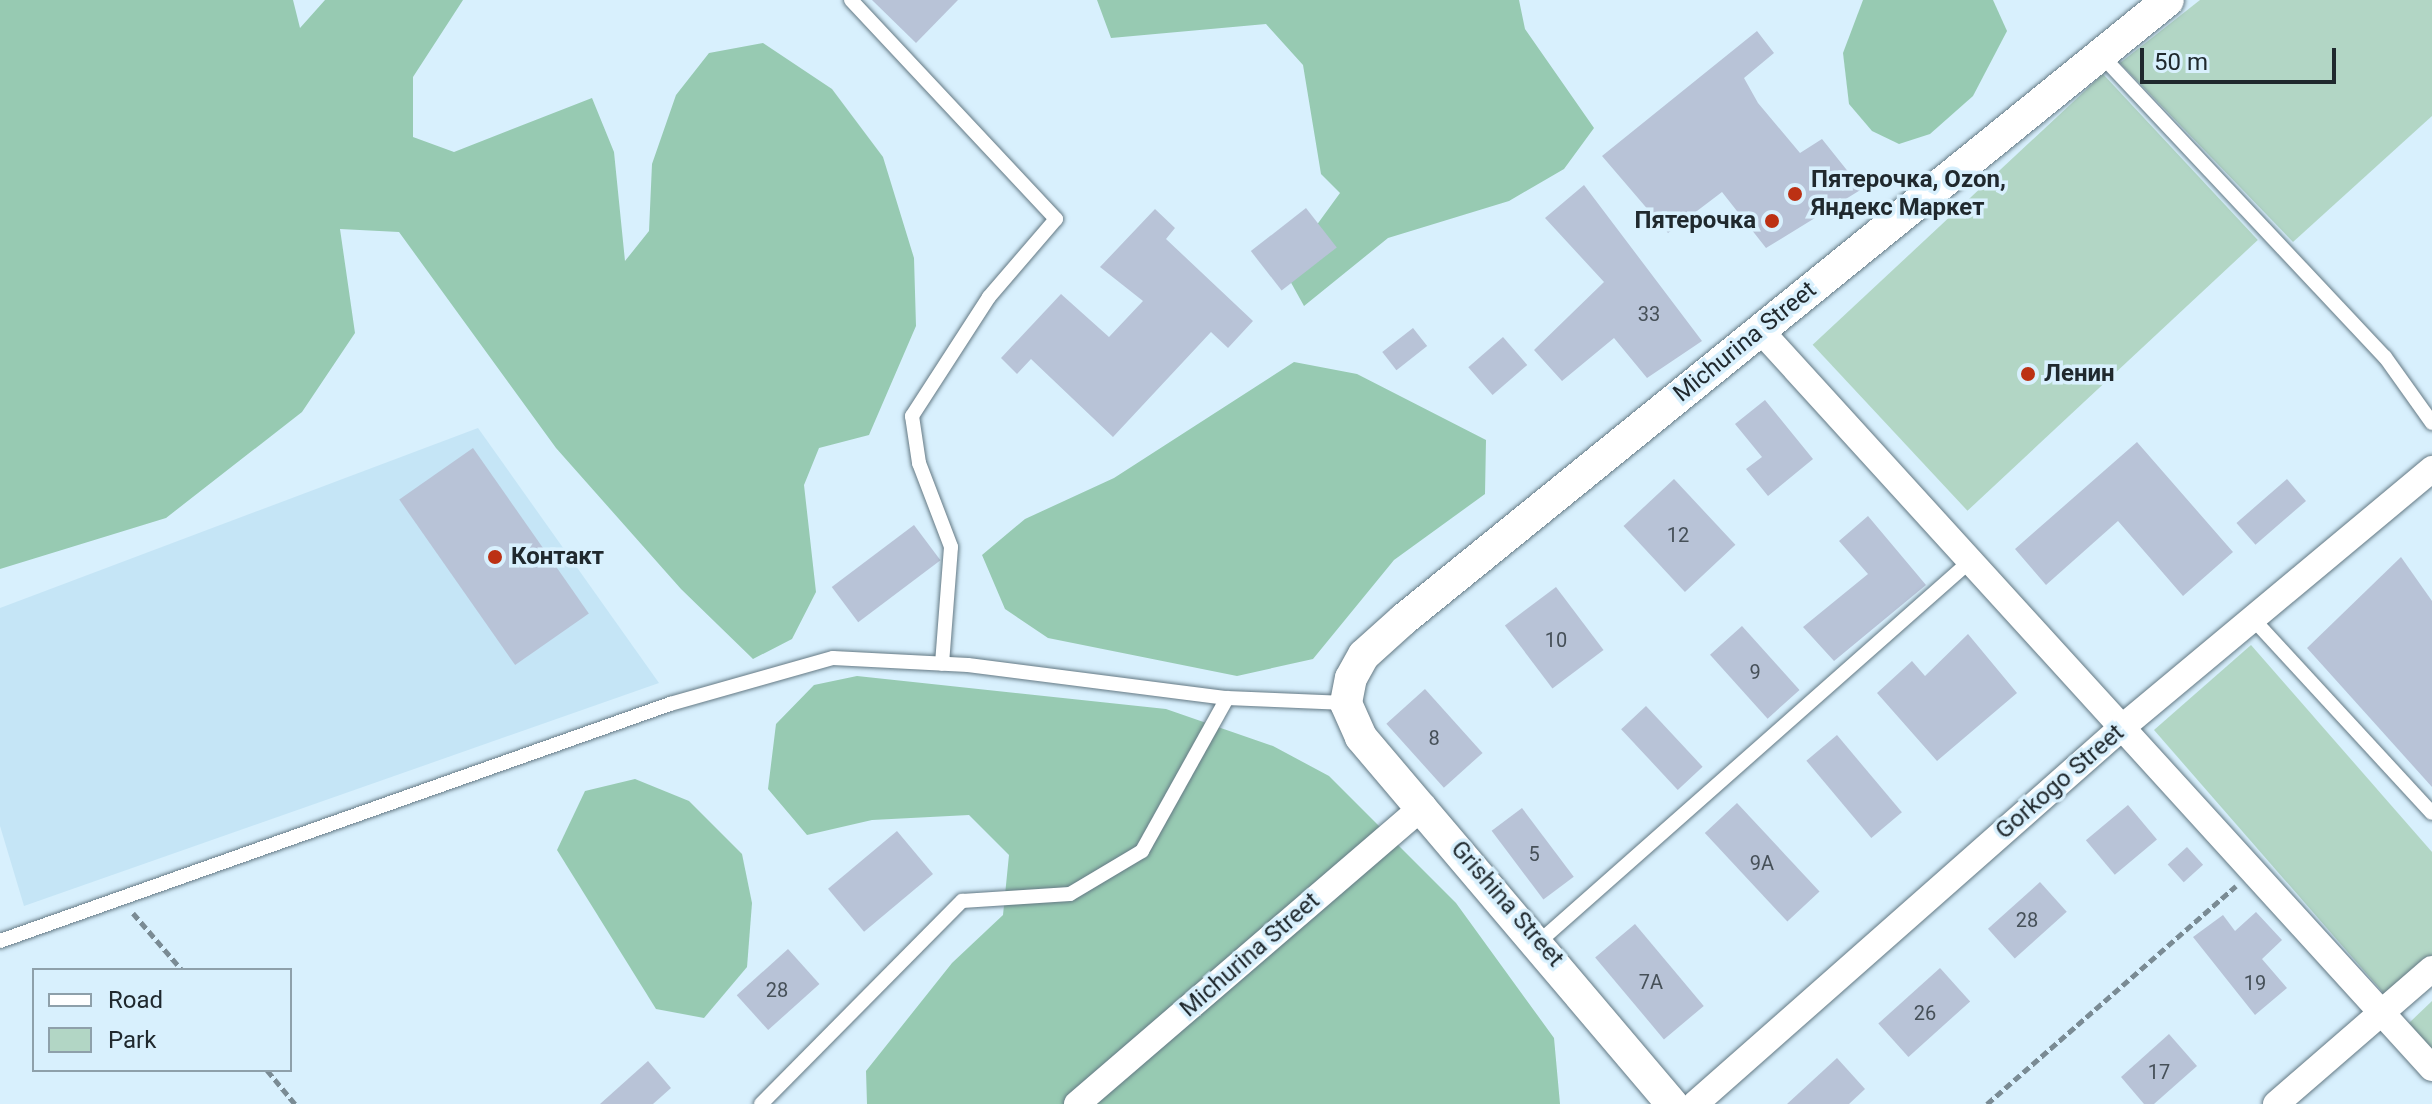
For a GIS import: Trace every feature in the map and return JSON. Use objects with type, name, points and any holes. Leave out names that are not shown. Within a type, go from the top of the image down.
[{"type":"street","name":"Michurina Street","points":[[1346,703],[1364,655],[1404,619],[2168,0]]},
{"type":"street","points":[[1760,330],[2119,730],[2432,1068]]},
{"type":"street","name":"Gorkogo Street","points":[[1695,1104],[2119,730],[2432,469]]},
{"type":"street","name":"Grishina Street","points":[[1346,703],[1361,737],[1540,941],[1672,1104]]},
{"type":"street","name":"Michurina Street","points":[[1077,1104],[1423,806]]},
{"type":"street","points":[[2276,1104],[2432,969]]},
{"type":"lane","points":[[851,0],[1056,219],[989,297],[912,416],[919,463],[951,547],[942,664]]},
{"type":"lane","points":[[2102,56],[2385,357],[2432,423]]},
{"type":"lane","points":[[1540,941],[1968,563]]},
{"type":"lane","points":[[2252,618],[2432,813]]},
{"type":"lane","points":[[0,941],[670,704],[818,662],[942,664],[1227,698],[1346,703]]},
{"type":"lane","points":[[761,1104],[962,901],[1070,894],[1142,851],[1227,698]]},
{"type":"path","points":[[1987,1104],[2251,872]]},
{"type":"path","points":[[121,898],[180,968]]},
{"type":"path","points":[[269,1072],[295,1104]]},
{"type":"shaded area","points":[[478,428],[659,683],[24,906],[0,826],[0,608]]},
{"type":"green space","points":[[0,0],[293,0],[300,28],[325,0],[463,0],[413,77],[413,137],[454,152],[592,98],[614,152],[625,261],[649,231],[652,164],[676,95],[709,53],[763,43],[832,89],[883,157],[914,258],[916,326],[869,435],[819,448],[804,485],[816,592],[792,639],[753,659],[681,589],[556,448],[399,232],[340,229],[355,333],[302,412],[166,518],[0,569]]},
{"type":"green space","points":[[1097,0],[1519,0],[1525,29],[1594,128],[1564,169],[1509,201],[1388,238],[1304,306],[1284,270],[1340,193],[1321,174],[1303,65],[1266,24],[1111,38]]},
{"type":"green space","points":[[1863,0],[1993,0],[2007,31],[1973,96],[1930,134],[1899,144],[1872,131],[1849,104],[1843,53]]},
{"type":"green space","points":[[2200,0],[2432,0],[2432,116],[2293,242],[2120,63]]},
{"type":"green space","points":[[2103,74],[2258,240],[1967,511],[1813,345]]},
{"type":"green space","points":[[1294,362],[1357,374],[1486,440],[1485,494],[1394,560],[1313,659],[1237,676],[1048,638],[1005,609],[982,555],[1025,519],[1114,478]]},
{"type":"green space","points":[[2251,645],[2432,852],[2432,955],[2386,996],[2154,730]]},
{"type":"green space","points":[[857,676],[1166,709],[1273,746],[1329,776],[1456,903],[1554,1038],[1560,1104],[867,1104],[866,1071],[952,963],[1003,915],[1009,855],[969,815],[872,820],[807,835],[768,789],[776,724],[814,685]]},
{"type":"green space","points":[[635,779],[689,801],[742,854],[752,903],[747,967],[704,1018],[656,1009],[557,850],[585,791]]},
{"type":"green space","points":[[2432,1001],[2432,1049],[2409,1023]]},
{"type":"building","points":[[872,0],[958,0],[916,43]]},
{"type":"building","points":[[1757,31],[1774,53],[1744,78],[1758,103],[1800,153],[1822,139],[1862,189],[1766,248],[1722,192],[1668,233],[1602,156]]},
{"type":"building","points":[[1584,185],[1702,341],[1647,378],[1614,338],[1562,381],[1534,350],[1604,282],[1545,218]]},
{"type":"building","points":[[1306,208],[1337,247],[1282,290],[1251,251]]},
{"type":"building","points":[[1155,209],[1175,228],[1166,239],[1253,321],[1228,348],[1211,332],[1113,437],[1031,359],[1017,374],[1001,358],[1061,294],[1109,337],[1143,301],[1100,267]]},
{"type":"building","points":[[1413,328],[1427,346],[1396,370],[1382,352]]},
{"type":"building","points":[[1503,337],[1527,365],[1493,395],[1468,367]]},
{"type":"building","points":[[1765,400],[1813,459],[1768,496],[1746,469],[1762,457],[1735,424]]},
{"type":"building","points":[[2137,442],[2233,552],[2183,596],[2118,521],[2046,585],[2015,549]]},
{"type":"building","name":"Контакт","points":[[473,448],[589,613],[515,665],[399,500]]},
{"type":"building","points":[[1674,479],[1735,545],[1685,592],[1624,526]]},
{"type":"building","points":[[2287,479],[2306,501],[2255,545],[2236,523]]},
{"type":"building","points":[[1868,516],[1926,585],[1834,661],[1803,627],[1868,574],[1839,541]]},
{"type":"building","points":[[914,525],[940,560],[858,622],[832,587]]},
{"type":"building","points":[[2401,557],[2432,601],[2432,787],[2307,648]]},
{"type":"building","points":[[1556,587],[1604,650],[1552,689],[1505,626]]},
{"type":"building","points":[[1742,626],[1800,690],[1768,719],[1710,655]]},
{"type":"building","points":[[1968,634],[2017,693],[1937,761],[1877,693],[1912,661],[1925,676]]},
{"type":"building","points":[[1425,689],[1483,753],[1444,788],[1386,724]]},
{"type":"building","points":[[1646,706],[1703,767],[1678,790],[1621,729]]},
{"type":"building","points":[[1837,735],[1902,812],[1871,838],[1806,761]]},
{"type":"building","points":[[1737,803],[1820,891],[1787,922],[1705,833]]},
{"type":"building","points":[[2128,805],[2157,839],[2115,875],[2086,840]]},
{"type":"building","points":[[1522,808],[1574,877],[1543,900],[1492,831]]},
{"type":"building","points":[[897,831],[933,874],[864,932],[828,889]]},
{"type":"building","points":[[2187,847],[2203,865],[2184,882],[2168,864]]},
{"type":"building","points":[[2040,882],[2067,912],[2015,959],[1988,929]]},
{"type":"building","points":[[2256,912],[2282,940],[2262,959],[2287,988],[2255,1015],[2193,937],[2223,915],[2235,931]]},
{"type":"building","points":[[1635,924],[1704,1006],[1664,1039],[1595,957]]},
{"type":"building","points":[[788,949],[819,984],[768,1030],[737,995]]},
{"type":"building","points":[[1940,968],[1970,1001],[1908,1057],[1878,1024]]},
{"type":"building","points":[[2169,1034],[2197,1066],[2154,1104],[2144,1104],[2121,1077]]},
{"type":"building","points":[[1837,1058],[1865,1089],[1849,1104],[1787,1104]]},
{"type":"building","points":[[648,1061],[671,1088],[653,1104],[600,1104]]},
{"type":"place","name":"Пятерочка, Ozon, Яндекс Маркет","points":[[1795,194]]},
{"type":"place","name":"Пятерочка","points":[[1772,221]]},
{"type":"place","name":"Ленин","points":[[2028,374]]},
{"type":"place","name":"Контакт","points":[[495,557]]}]
